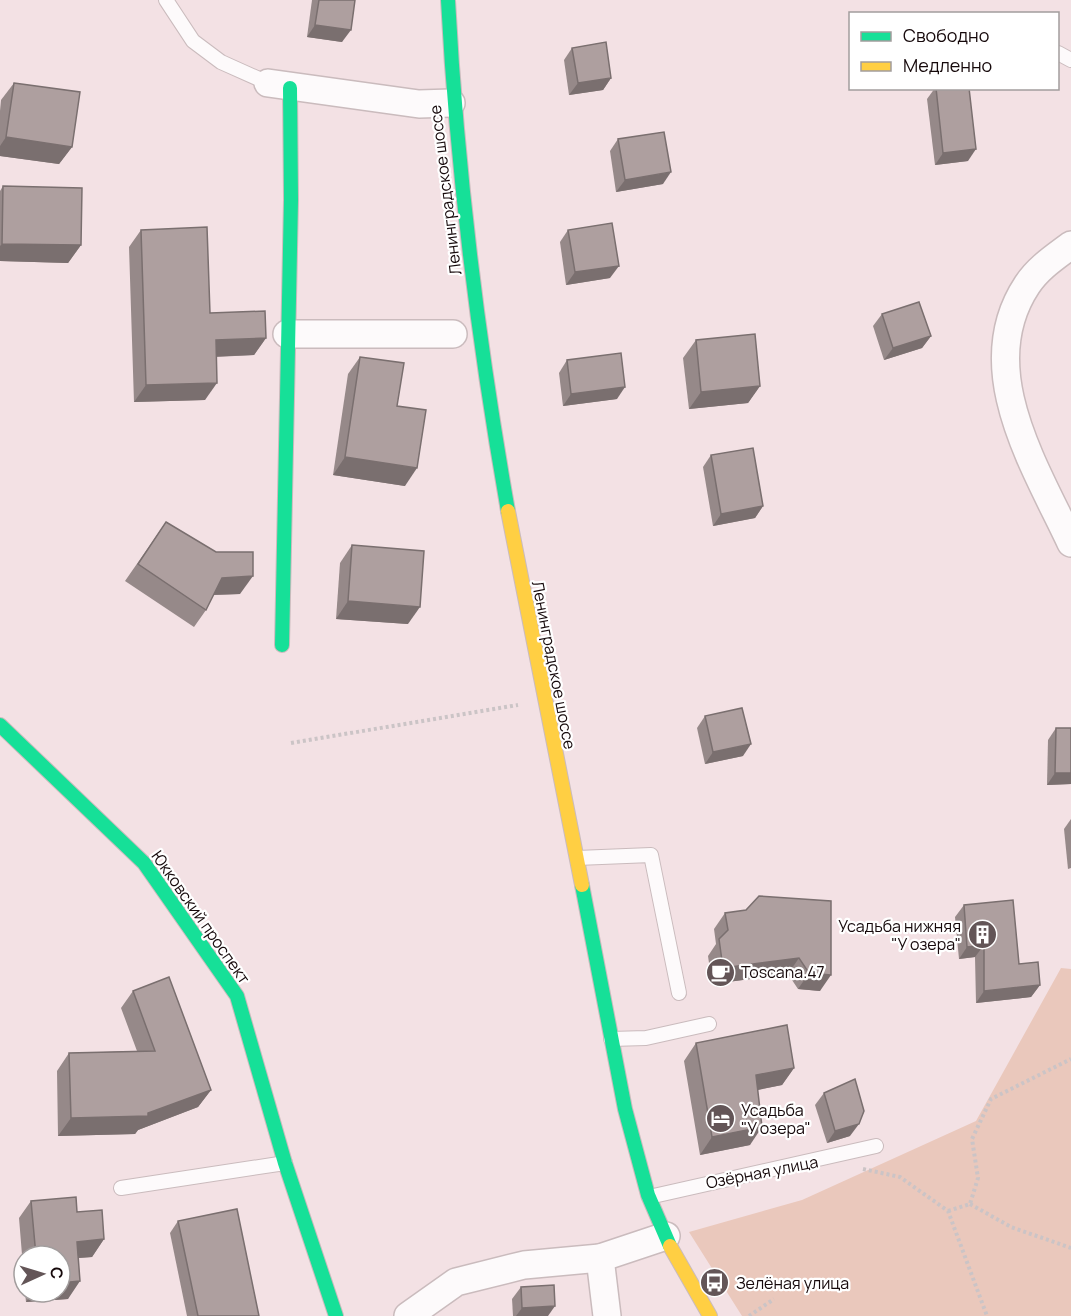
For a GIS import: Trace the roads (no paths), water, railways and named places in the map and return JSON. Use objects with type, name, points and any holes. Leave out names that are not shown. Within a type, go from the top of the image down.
[{"type":"main road","name":"Ленинградское шоссе","points":[[448,0],[451,103],[461,204],[498,452],[610,1039],[649,1197],[666,1236],[710,1316]]},
{"type":"main road","points":[[279,85],[291,200],[282,645]]},
{"type":"main road","name":"Юкковский проспект","points":[[0,725],[144,863],[237,996],[285,1163],[336,1316]]},
{"type":"street","points":[[279,85],[419,104],[451,103]]},
{"type":"street","points":[[1071,245],[1046,263],[1027,285],[1010,321],[1005,371],[1015,421],[1071,543]]},
{"type":"street","points":[[287,334],[453,334]]},
{"type":"street","points":[[408,1316],[456,1282],[524,1264],[600,1258],[666,1236]]},
{"type":"street","points":[[600,1258],[607,1316]]},
{"type":"lane","points":[[166,0],[193,40],[221,63],[279,85]]},
{"type":"lane","points":[[577,858],[651,855],[679,993]]},
{"type":"lane","points":[[610,1039],[646,1038],[709,1024]]},
{"type":"lane","name":"Озёрная улица","points":[[649,1197],[824,1160],[876,1146]]},
{"type":"lane","points":[[121,1188],[285,1163]]},
{"type":"place","name":"Усадьба нижняя \"У озера\"","points":[[982,935]]},
{"type":"place","name":"Toscana.47","points":[[720,972]]},
{"type":"place","name":"Усадьба \"У озера\"","points":[[720,1119]]},
{"type":"place","name":"Зелёная улица","points":[[715,1283]]}]
